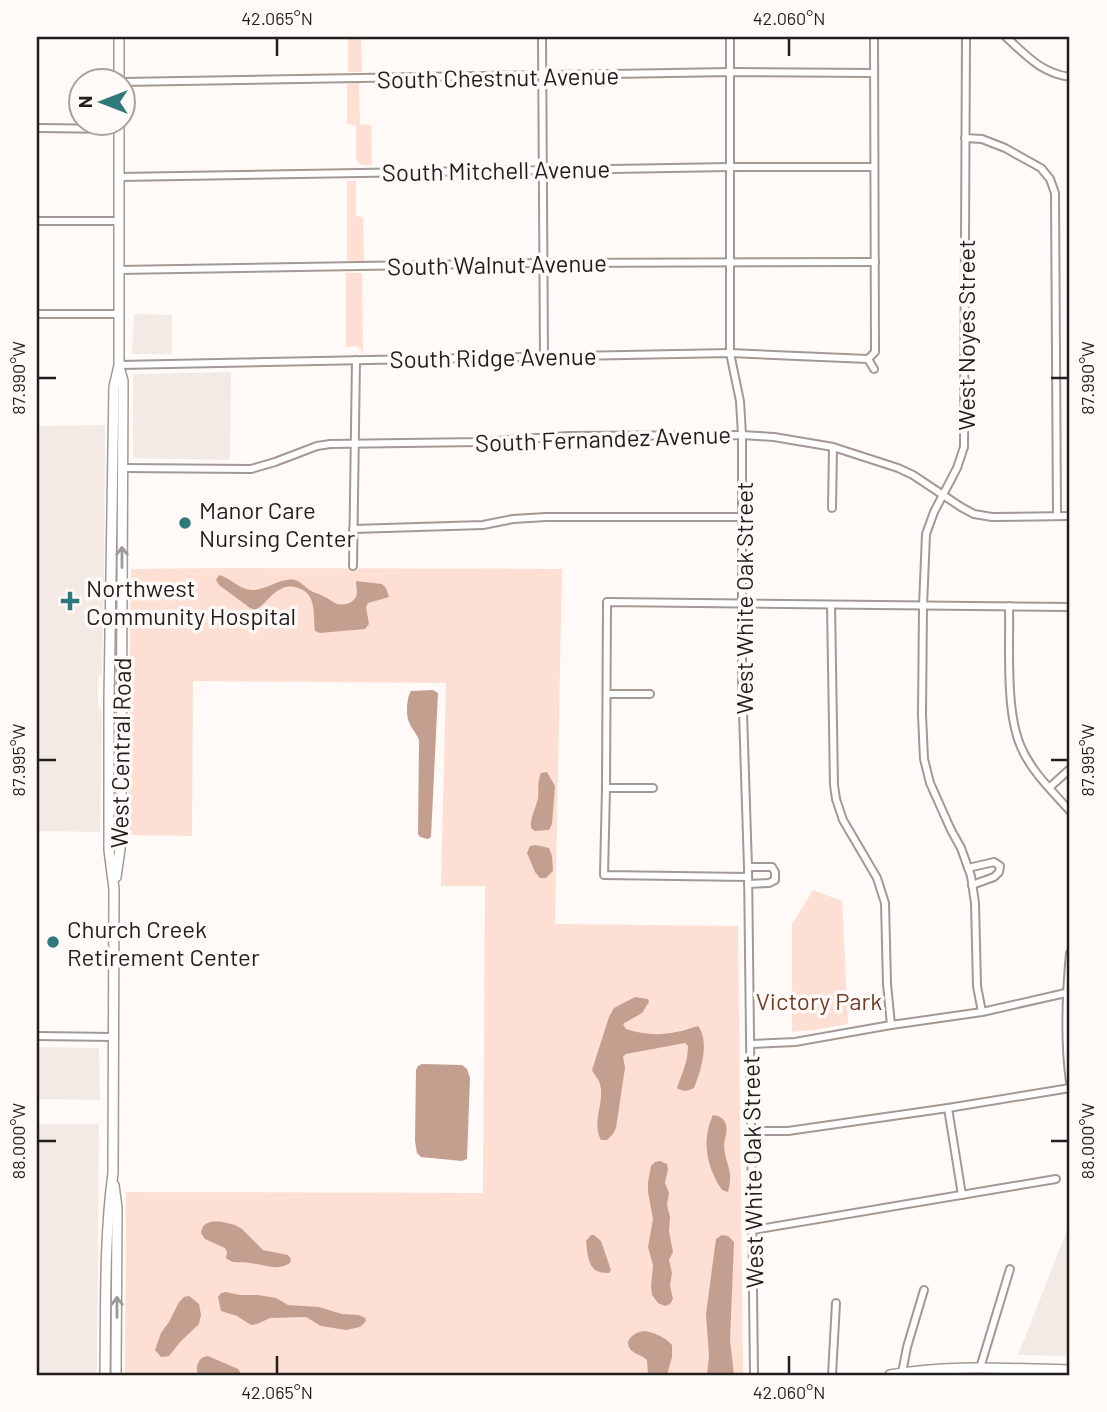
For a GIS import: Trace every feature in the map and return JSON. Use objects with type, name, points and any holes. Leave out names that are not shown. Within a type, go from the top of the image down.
[{"type":"main road","points":[[119,37],[120,66]]},
{"type":"main road","name":"West Central Road","points":[[114,889],[120,849],[121,806],[123,381],[119,365],[118,314],[119,136]]},
{"type":"main road","name":"West Central Road","points":[[116,1375],[117,1208],[113,1173],[114,889],[110,850],[109,626],[114,387],[119,365]]},
{"type":"main road","name":"West Central Road","points":[[105,1375],[108,1205],[113,1173]]},
{"type":"main road","points":[[890,1375],[928,1370],[1070,1370]]},
{"type":"street","points":[[542,37],[544,356]]},
{"type":"street","name":"West White Oak Street","points":[[730,37],[730,353],[740,401],[742,435],[741,604],[751,1044],[754,1375]]},
{"type":"street","points":[[874,37],[875,352],[868,359],[874,369]]},
{"type":"street","name":"West Noyes Street","points":[[966,37],[964,447],[926,534],[922,715],[924,760],[930,783],[961,848],[972,885],[975,903],[977,986],[982,1012]]},
{"type":"street","points":[[1006,37],[1043,69],[1070,77]]},
{"type":"street","name":"South Chestnut Avenue","points":[[136,81],[730,72],[874,73]]},
{"type":"street","points":[[37,128],[66,127]]},
{"type":"street","points":[[965,138],[982,138],[1041,168],[1050,179],[1055,192],[1057,516]]},
{"type":"street","name":"South Mitchell Avenue","points":[[119,177],[874,167]]},
{"type":"street","points":[[37,221],[118,221]]},
{"type":"street","name":"South Walnut Avenue","points":[[118,270],[544,263],[875,262]]},
{"type":"street","points":[[37,314],[118,314]]},
{"type":"street","name":"South Ridge Avenue","points":[[119,365],[730,353],[868,359]]},
{"type":"street","points":[[353,566],[356,360]]},
{"type":"street","name":"South Fernandez Avenue","points":[[122,468],[251,469],[330,444],[480,442],[568,436],[742,435],[774,437],[833,447],[898,468],[961,507],[981,516],[1070,516]]},
{"type":"street","points":[[832,508],[833,447]]},
{"type":"street","points":[[353,529],[483,525],[513,519],[546,517],[741,517]]},
{"type":"street","points":[[748,867],[772,867],[775,880],[769,883],[604,875],[607,602],[1070,607]]},
{"type":"street","points":[[831,605],[834,785],[843,820],[883,893],[891,1025]]},
{"type":"street","points":[[1009,606],[1014,727],[1021,748],[1031,764],[1070,811]]},
{"type":"street","points":[[607,694],[650,694]]},
{"type":"street","points":[[1050,787],[1070,769]]},
{"type":"street","points":[[606,788],[653,788]]},
{"type":"street","points":[[968,869],[994,862],[1000,866],[994,877],[972,885]]},
{"type":"street","points":[[1070,953],[1067,1060],[1070,1082]]},
{"type":"street","points":[[751,1044],[796,1042],[982,1012],[1068,992]]},
{"type":"street","points":[[37,1036],[113,1037]]},
{"type":"street","points":[[750,1131],[788,1131],[1070,1088]]},
{"type":"street","points":[[948,1108],[962,1195]]},
{"type":"street","points":[[753,1230],[1056,1179]]},
{"type":"street","points":[[984,1371],[1010,1269]]},
{"type":"street","points":[[902,1373],[924,1290]]},
{"type":"street","points":[[832,1375],[836,1303]]},
{"type":"shaded area","points":[[134,314],[172,315],[172,354],[132,354]]},
{"type":"shaded area","points":[[231,372],[230,460],[133,458],[133,374]]},
{"type":"shaded area","name":"Northwest Community Hospital","points":[[105,425],[102,674],[98,678],[98,706],[102,712],[100,832],[37,831],[37,426]]},
{"type":"shaded area","points":[[219,575],[243,588],[253,590],[284,580],[295,580],[340,604],[347,604],[355,598],[356,581],[382,584],[389,597],[368,603],[366,607],[369,624],[365,629],[320,633],[315,631],[313,605],[304,591],[294,587],[283,588],[255,610],[219,585],[216,580]]},
{"type":"shaded area","points":[[433,690],[438,693],[431,837],[428,839],[418,834],[419,740],[407,716],[407,708],[411,691]]},
{"type":"shaded area","points":[[547,772],[555,786],[552,824],[549,830],[535,831],[531,824],[538,798],[539,779],[541,773]]},
{"type":"shaded area","points":[[530,846],[549,848],[552,856],[553,871],[546,878],[540,878],[535,872],[527,853]]},
{"type":"shaded area","points":[[635,997],[648,999],[649,1002],[642,1013],[623,1024],[626,1029],[663,1034],[698,1026],[702,1032],[704,1048],[702,1065],[694,1088],[683,1091],[677,1088],[687,1057],[688,1046],[685,1043],[623,1056],[625,1068],[616,1128],[607,1140],[601,1140],[597,1126],[601,1091],[592,1070],[614,1008]]},
{"type":"shaded area","points":[[37,1047],[99,1048],[100,1100],[37,1099]]},
{"type":"shaded area","points":[[422,1064],[462,1065],[467,1069],[470,1078],[467,1159],[462,1161],[421,1157],[417,1153],[416,1070]]},
{"type":"shaded area","points":[[713,1115],[724,1121],[727,1130],[724,1147],[730,1174],[728,1192],[722,1190],[717,1181],[707,1154],[707,1134]]},
{"type":"shaded area","points":[[37,1124],[99,1124],[97,1375],[37,1375]]},
{"type":"shaded area","points":[[660,1161],[667,1164],[668,1169],[665,1183],[669,1193],[667,1205],[673,1252],[669,1260],[673,1299],[665,1306],[658,1303],[652,1295],[653,1265],[648,1247],[653,1219],[648,1182],[651,1166]]},
{"type":"shaded area","points":[[223,1222],[242,1229],[263,1250],[288,1255],[290,1263],[275,1267],[229,1260],[226,1258],[225,1248],[205,1239],[201,1233],[206,1224]]},
{"type":"shaded area","points":[[1070,1223],[1070,1356],[1018,1355]]},
{"type":"shaded area","points":[[591,1235],[601,1241],[611,1270],[609,1273],[597,1271],[590,1264],[586,1241]]},
{"type":"shaded area","points":[[722,1235],[728,1236],[734,1242],[730,1340],[734,1375],[707,1375],[709,1356],[706,1314],[716,1239]]},
{"type":"shaded area","points":[[226,1292],[276,1298],[288,1305],[319,1307],[342,1314],[359,1315],[366,1321],[360,1327],[346,1330],[321,1326],[306,1317],[270,1318],[251,1325],[237,1316],[221,1311],[218,1297]]},
{"type":"shaded area","points":[[189,1296],[199,1304],[199,1324],[169,1356],[161,1357],[155,1350],[161,1333],[179,1302]]},
{"type":"shaded area","points":[[644,1331],[660,1336],[672,1345],[667,1375],[648,1375],[647,1360],[630,1349],[628,1342],[631,1337]]},
{"type":"shaded area","points":[[208,1356],[238,1369],[242,1375],[198,1375],[198,1363]]},
{"type":"green space","points":[[348,37],[361,37],[362,72],[348,72]]},
{"type":"green space","points":[[359,83],[360,124],[371,125],[372,165],[361,165],[356,159],[356,125],[347,124],[347,84]]},
{"type":"green space","points":[[347,181],[356,181],[356,216],[363,217],[364,261],[347,261]]},
{"type":"green space","points":[[346,273],[362,273],[363,354],[358,346],[346,347]]},
{"type":"green space","points":[[131,569],[562,569],[555,924],[738,926],[743,1375],[125,1375],[126,1192],[483,1193],[485,886],[441,886],[446,683],[193,681],[192,836],[128,835]]},
{"type":"green space","name":"Victory Park","points":[[813,890],[842,901],[848,1024],[792,1032],[792,924]]},
{"type":"place","name":"Manor Care Nursing Center","points":[[185,523]]},
{"type":"place","name":"Northwest Community Hospital","points":[[70,601]]},
{"type":"place","name":"Church Creek Retirement Center","points":[[53,942]]}]
